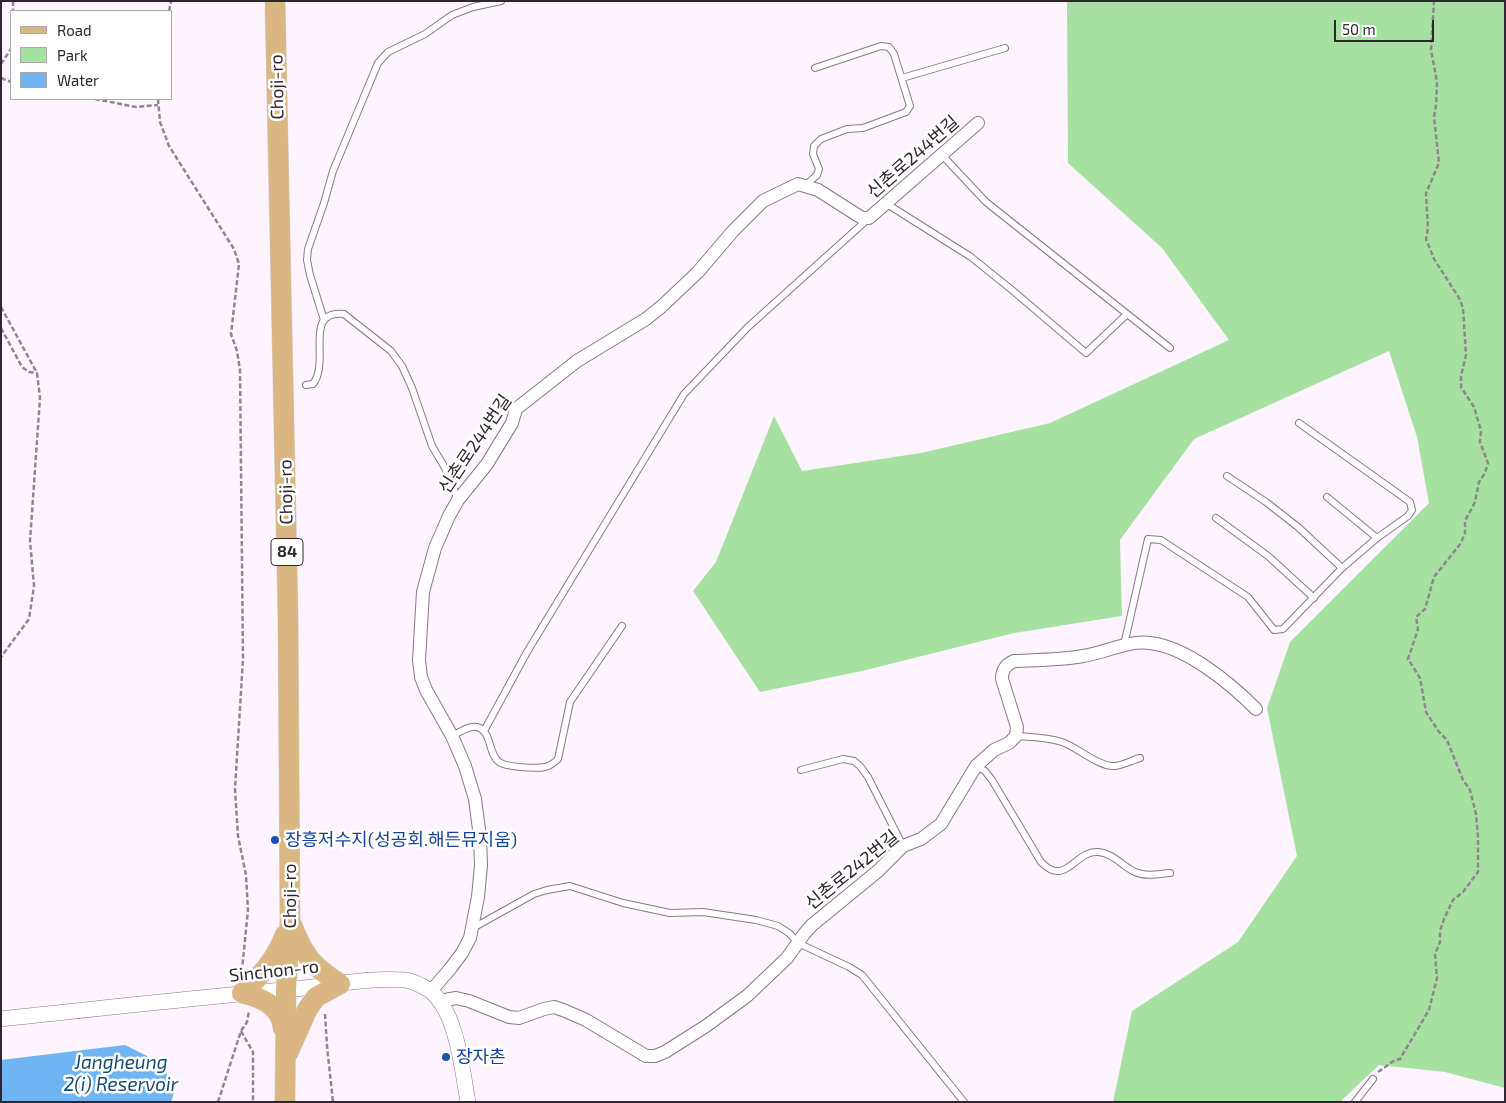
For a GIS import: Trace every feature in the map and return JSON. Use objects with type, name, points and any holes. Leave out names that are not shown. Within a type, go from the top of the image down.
[{"type":"main road","name":"Choji-ro","points":[[275,1],[288,616],[290,922],[286,990],[285,1102]]},
{"type":"main road","points":[[284,1062],[307,1010],[316,997],[334,986],[310,962],[299,944],[290,922]]},
{"type":"main road","points":[[242,993],[273,961],[290,922]]},
{"type":"main road","points":[[242,993],[259,997],[273,1006],[283,1022],[284,1062]]},
{"type":"street","name":"신촌로244번길","points":[[435,996],[470,938],[478,897],[481,865],[478,813],[465,766],[452,736],[426,690],[421,677],[419,641],[421,609],[427,575],[435,548],[458,500],[487,464],[512,422],[516,409],[577,361],[646,319],[698,272],[733,231],[763,201],[798,184],[818,190],[862,218],[869,218],[978,123]]},
{"type":"street","points":[[1016,736],[1017,727],[1002,679],[1002,672],[1007,664],[1014,661],[1081,657],[1137,643],[1166,646],[1208,668],[1240,692],[1256,709]]},
{"type":"street","name":"신촌로242번길","points":[[435,996],[469,1001],[510,1017],[519,1018],[544,1009],[554,1008],[563,1010],[586,1020],[646,1056],[655,1056],[665,1052],[706,1026],[747,996],[787,958],[812,925],[878,871],[903,846],[921,839],[941,824],[976,766],[989,754],[1016,736]]},
{"type":"street","name":"Sinchon-ro","points":[[1,1019],[242,993],[406,980],[418,983],[435,996]]},
{"type":"street","points":[[435,996],[454,1032],[468,1102]]},
{"type":"lane","points":[[324,320],[310,275],[307,260],[308,249],[333,171],[378,63],[388,52],[425,34],[452,15],[473,7],[500,1]]},
{"type":"lane","points":[[805,186],[817,175],[819,169],[813,154],[814,146],[821,140],[847,129],[864,128],[906,112],[910,106],[894,54],[889,47],[881,46],[815,68]]},
{"type":"lane","points":[[902,78],[1005,48]]},
{"type":"lane","points":[[941,154],[986,202],[1170,348]]},
{"type":"lane","points":[[887,204],[971,257],[1086,353],[1127,314]]},
{"type":"lane","points":[[484,731],[527,652],[684,394],[748,327],[869,218]]},
{"type":"lane","points":[[306,385],[313,384],[320,372],[320,325],[329,316],[337,313],[344,314],[391,351],[408,377],[430,439],[445,468],[458,500]]},
{"type":"lane","points":[[1124,645],[1148,539],[1161,540],[1248,597],[1274,630],[1283,629],[1342,568],[1377,538],[1408,516],[1412,510],[1410,502],[1299,423]]},
{"type":"lane","points":[[1227,476],[1266,502],[1298,527],[1342,568]]},
{"type":"lane","points":[[1327,497],[1377,538]]},
{"type":"lane","points":[[1216,518],[1268,556],[1314,598]]},
{"type":"lane","points":[[452,736],[470,728],[478,727],[484,731],[494,756],[499,763],[509,766],[544,767],[553,764],[558,759],[570,702],[622,626]]},
{"type":"lane","points":[[1016,736],[1042,737],[1061,742],[1080,750],[1103,764],[1114,766],[1140,758]]},
{"type":"lane","points":[[801,770],[844,759],[854,761],[868,777],[903,846]]},
{"type":"lane","points":[[976,766],[985,771],[992,780],[1041,862],[1048,869],[1064,870],[1087,854],[1096,851],[1107,853],[1136,872],[1146,875],[1170,873]]},
{"type":"lane","points":[[472,929],[534,894],[570,886],[623,903],[670,913],[703,912],[756,920],[778,926],[789,933],[798,943],[862,975],[964,1102]]},
{"type":"lane","points":[[1355,1102],[1373,1079]]},
{"type":"path","points":[[1373,1079],[1378,1072],[1395,1060],[1400,1059],[1429,1010],[1437,978],[1435,954],[1440,942],[1440,931],[1444,919],[1453,900],[1463,892],[1478,872],[1477,822],[1470,790],[1463,780],[1447,740],[1439,732],[1426,712],[1420,678],[1408,659],[1418,629],[1416,617],[1424,609],[1434,577],[1460,543],[1465,533],[1465,521],[1475,502],[1479,482],[1485,474],[1488,463],[1480,442],[1481,431],[1474,407],[1461,387],[1461,376],[1466,355],[1463,308],[1460,298],[1434,259],[1426,239],[1428,205],[1426,193],[1439,163],[1434,117],[1437,82],[1431,50],[1434,1]]},
{"type":"path","points":[[1,64],[10,50]]},
{"type":"path","points":[[100,100],[136,107],[158,105]]},
{"type":"path","points":[[158,100],[160,122],[169,146],[234,249],[239,264],[231,334],[240,370],[243,659],[235,789],[238,836],[246,875],[248,910],[242,962],[242,993],[249,1010],[247,1022],[241,1031],[218,1102]]},
{"type":"path","points":[[1,307],[37,373],[40,398],[30,541],[34,586],[29,619],[1,657]]},
{"type":"path","points":[[1,328],[22,367],[29,372],[37,373]]},
{"type":"path","points":[[334,986],[325,1014],[334,1102]]},
{"type":"path","points":[[241,1031],[253,1052],[253,1102]]},
{"type":"green space","points":[[1066,1],[1505,1],[1505,1088],[1445,1072],[1379,1065],[1340,1102],[1113,1102],[1132,1011],[1238,942],[1297,856],[1267,708],[1290,642],[1429,503],[1417,437],[1389,351],[1194,439],[1120,540],[1122,616],[1014,633],[862,671],[760,692],[693,591],[716,562],[774,416],[802,471],[921,453],[1050,423],[1229,340],[1162,248],[1068,163]]},
{"type":"water","name":"Jangheung 2(i) Reservoir","points":[[125,1045],[163,1064],[174,1093],[171,1102],[1,1102],[1,1060]]},
{"type":"place","name":"장흥저수지(성공회.해든뮤지움)","points":[[275,840]]},
{"type":"place","name":"장자촌","points":[[446,1057]]}]
